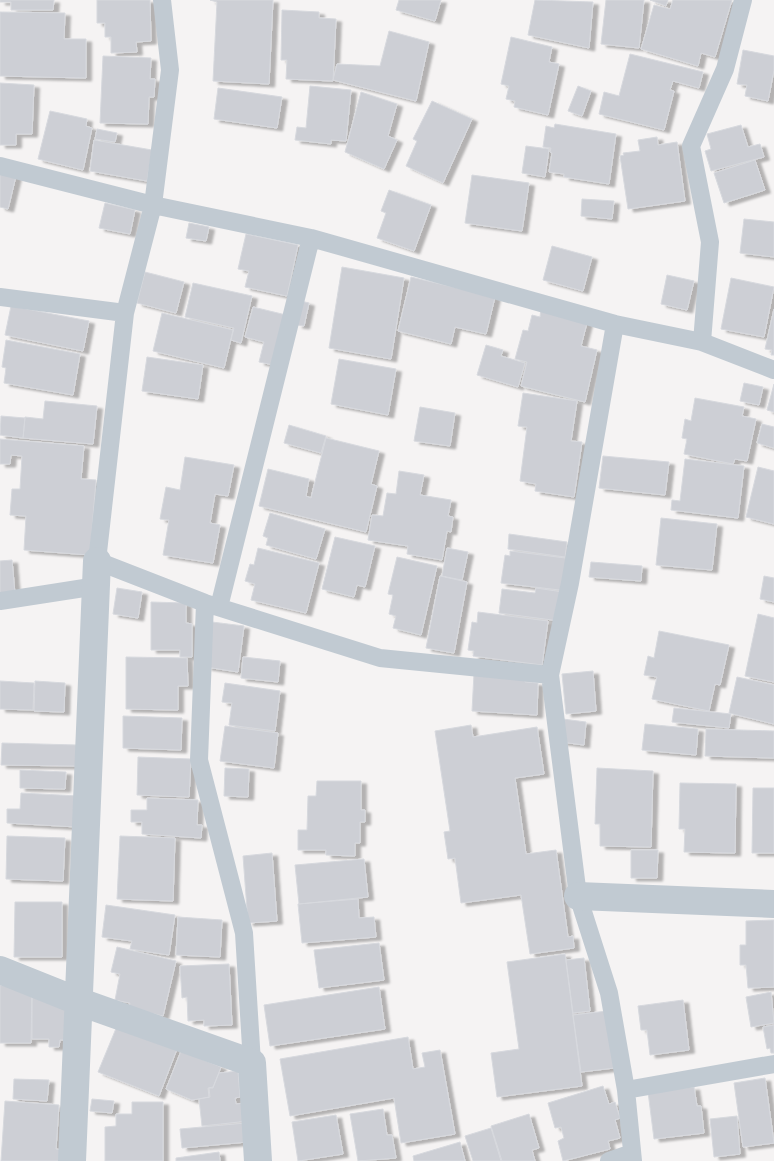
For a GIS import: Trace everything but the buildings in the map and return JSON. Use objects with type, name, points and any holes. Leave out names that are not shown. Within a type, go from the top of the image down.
[{"type":"street","points":[[72,1161],[97,573]]},
{"type":"street","points":[[578,896],[774,904]]},
{"type":"street","points":[[0,970],[80,1002],[252,1063],[258,1161]]},
{"type":"lane","points":[[97,573],[125,313],[153,205],[170,70],[162,0]]},
{"type":"lane","points":[[702,342],[710,242],[691,146],[725,69],[743,0]]},
{"type":"lane","points":[[0,166],[153,205],[311,238],[614,324],[702,342],[774,370]]},
{"type":"lane","points":[[252,1063],[244,933],[199,760],[212,605],[311,238]]},
{"type":"lane","points":[[0,297],[125,313]]},
{"type":"lane","points":[[609,1161],[632,1157],[626,1090],[609,993],[578,896],[550,675],[570,583],[614,324]]},
{"type":"lane","points":[[0,602],[97,573],[212,605],[380,658],[550,675]]},
{"type":"lane","points":[[626,1090],[774,1064]]}]
